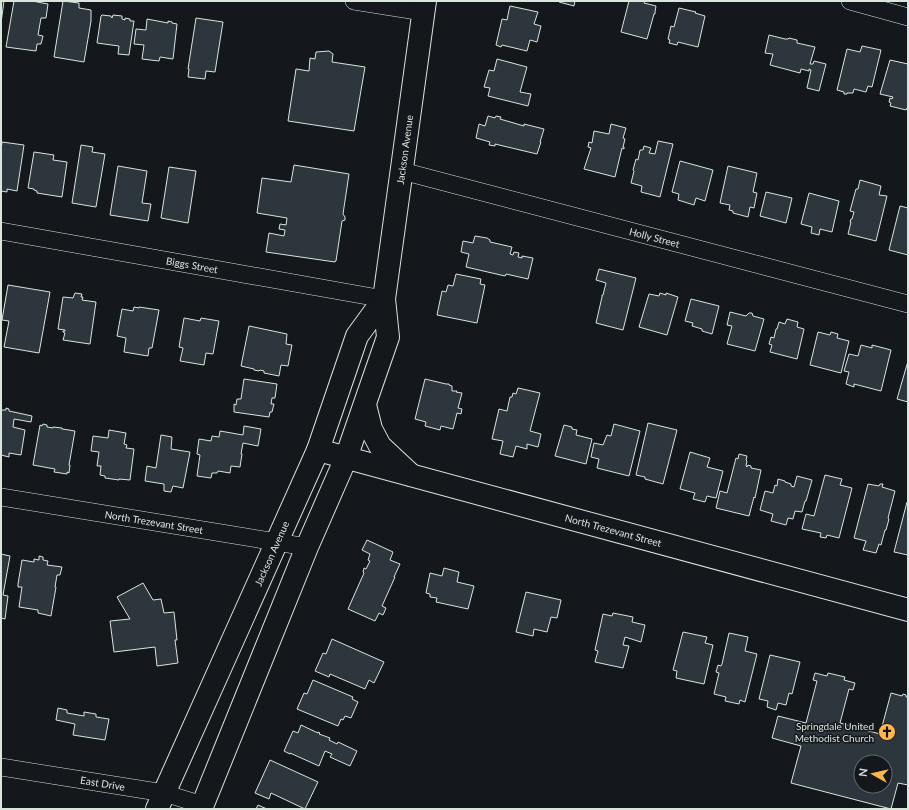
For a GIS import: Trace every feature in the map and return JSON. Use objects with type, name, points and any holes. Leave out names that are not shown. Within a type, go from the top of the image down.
[{"type":"main road","name":"Jackson Avenue","points":[[202,807],[307,547],[346,458],[388,337],[384,299],[424,7]]},
{"type":"main road","name":"Jackson Avenue","points":[[161,801],[318,450],[357,336],[384,299]]},
{"type":"main road","points":[[365,404],[371,429],[380,446],[412,476]]},
{"type":"main road","name":"North Trezevant Street","points":[[318,450],[908,610]]},
{"type":"street","points":[[354,1],[424,7]]},
{"type":"street","points":[[850,1],[908,17]]},
{"type":"street","name":"Holly Street","points":[[402,171],[908,304]]},
{"type":"street","name":"Biggs Street","points":[[1,231],[384,299]]},
{"type":"street","name":"North Trezevant Street","points":[[1,497],[307,547]]},
{"type":"street","name":"East Drive","points":[[1,767],[161,801],[202,807]]},
{"type":"building","points":[[1,1],[4,1],[1,23]]},
{"type":"building","points":[[14,1],[32,1],[48,4],[46,18],[41,18],[38,35],[43,36],[41,44],[37,44],[36,51],[6,47]]},
{"type":"building","points":[[63,1],[79,3],[79,8],[91,10],[91,21],[84,62],[54,57]]},
{"type":"building","points":[[575,1],[574,6],[559,2]]},
{"type":"building","points":[[629,1],[645,1],[644,3],[656,6],[647,39],[621,32]]},
{"type":"building","points":[[510,6],[538,12],[534,24],[541,26],[537,42],[530,40],[527,51],[496,45],[502,19],[507,20]]},
{"type":"building","points":[[679,8],[705,16],[698,47],[678,42],[677,45],[669,43],[670,40],[668,39],[671,26],[674,27]]},
{"type":"building","points":[[102,15],[111,16],[112,18],[113,15],[122,16],[122,19],[125,20],[125,18],[130,19],[130,21],[134,21],[129,55],[118,54],[119,46],[97,43]]},
{"type":"building","points":[[196,18],[223,22],[215,72],[206,71],[205,79],[188,77]]},
{"type":"building","points":[[147,19],[168,23],[168,21],[177,24],[173,59],[160,57],[159,61],[142,59],[144,45],[134,44],[136,29],[146,30]]},
{"type":"building","points":[[769,35],[797,40],[797,43],[815,47],[810,64],[813,64],[814,61],[826,64],[819,91],[807,88],[811,70],[801,69],[800,73],[770,65],[773,54],[765,53]]},
{"type":"building","points":[[862,46],[881,50],[872,87],[868,86],[866,92],[854,89],[853,93],[844,94],[844,92],[837,90],[847,49],[860,52]]},
{"type":"building","points":[[329,51],[333,54],[332,62],[365,67],[354,131],[288,121],[296,69],[309,71],[310,58],[315,59],[316,52]]},
{"type":"building","points":[[497,59],[527,67],[520,92],[531,94],[528,106],[488,96],[490,88],[484,87],[489,70],[494,71]]},
{"type":"building","points":[[890,60],[908,64],[908,108],[906,110],[890,106],[890,98],[892,99],[893,97],[880,94]]},
{"type":"building","points":[[488,116],[495,118],[496,116],[501,117],[500,119],[524,126],[524,124],[544,129],[537,154],[495,144],[495,146],[489,145],[490,142],[476,138],[479,124],[485,126]]},
{"type":"building","points":[[611,124],[626,128],[623,138],[625,139],[624,149],[622,148],[615,177],[584,169],[591,148],[588,147],[589,142],[592,143],[594,131],[609,134]]},
{"type":"building","points":[[658,141],[673,144],[660,197],[641,192],[642,186],[631,183],[636,159],[638,160],[640,150],[643,150],[644,146],[651,148],[649,153],[655,154]]},
{"type":"building","points":[[2,142],[24,145],[17,191],[7,189],[7,192],[1,191]]},
{"type":"building","points":[[81,145],[93,147],[92,152],[105,154],[96,207],[72,203]]},
{"type":"building","points":[[34,152],[54,155],[53,160],[67,162],[62,197],[37,193],[34,189],[28,188]]},
{"type":"building","points":[[680,161],[713,170],[705,201],[696,198],[694,205],[678,200],[679,194],[672,192]]},
{"type":"building","points":[[294,165],[349,174],[343,214],[345,220],[342,221],[335,262],[266,252],[269,233],[284,236],[285,230],[279,229],[280,224],[286,225],[287,218],[257,213],[262,178],[291,182]]},
{"type":"building","points":[[118,166],[147,171],[142,203],[151,204],[148,221],[110,215]]},
{"type":"building","points":[[728,166],[757,173],[753,192],[757,193],[754,208],[750,207],[748,217],[733,213],[733,211],[729,210],[730,205],[720,203]]},
{"type":"building","points":[[169,167],[196,171],[188,223],[161,218]]},
{"type":"building","points":[[860,180],[881,186],[879,195],[887,196],[876,241],[848,234],[850,222],[854,212],[850,211]]},
{"type":"building","points":[[766,192],[792,198],[786,223],[760,216]]},
{"type":"building","points":[[809,193],[839,201],[832,232],[820,229],[819,235],[811,233],[812,227],[801,224]]},
{"type":"building","points":[[900,206],[908,208],[908,255],[889,250]]},
{"type":"building","points":[[475,236],[487,238],[490,242],[512,247],[510,254],[513,255],[514,252],[519,253],[518,257],[522,258],[522,256],[533,258],[528,279],[506,274],[505,276],[466,267],[469,254],[461,252],[463,241],[473,243]]},
{"type":"building","points":[[599,269],[636,278],[623,330],[596,323],[606,283],[596,280]]},
{"type":"building","points":[[456,274],[481,279],[480,284],[485,285],[477,323],[437,315],[442,291],[446,292],[448,285],[453,286]]},
{"type":"building","points":[[8,285],[50,292],[39,353],[4,347],[9,321],[2,320]]},
{"type":"building","points":[[75,293],[82,294],[82,300],[96,302],[90,344],[63,340],[65,333],[63,331],[65,330],[58,329],[63,297],[73,298]]},
{"type":"building","points":[[660,293],[666,295],[666,293],[678,297],[667,335],[639,327],[649,294],[659,296]]},
{"type":"building","points":[[691,299],[719,306],[712,334],[692,326],[693,323],[685,321]]},
{"type":"building","points":[[134,307],[159,310],[152,348],[149,348],[148,356],[124,352],[126,338],[117,336],[122,309],[133,311]]},
{"type":"building","points":[[730,312],[746,316],[749,313],[752,313],[753,316],[764,319],[755,351],[727,344],[732,326],[727,325]]},
{"type":"building","points":[[184,318],[200,321],[201,318],[219,321],[213,354],[206,353],[204,365],[180,361],[183,348],[179,347]]},
{"type":"building","points":[[787,319],[798,322],[797,327],[804,329],[797,359],[770,352],[772,345],[769,344],[771,337],[774,338],[779,322],[785,324]]},
{"type":"building","points":[[249,326],[287,334],[286,344],[292,345],[288,366],[281,365],[279,376],[241,366]]},
{"type":"building","points":[[818,332],[830,335],[831,332],[838,334],[837,338],[849,341],[841,373],[810,365]]},
{"type":"building","points":[[861,345],[872,348],[872,345],[891,350],[881,391],[854,384],[854,387],[846,384],[849,372],[844,371],[849,354],[858,356]]},
{"type":"building","points":[[908,361],[908,402],[897,399]]},
{"type":"building","points":[[244,379],[277,384],[275,398],[272,398],[271,404],[274,404],[269,417],[234,412],[234,404],[236,405],[237,399],[241,399]]},
{"type":"building","points":[[425,379],[449,384],[452,386],[452,391],[462,393],[458,408],[462,409],[461,414],[457,413],[453,429],[441,426],[440,430],[425,426],[426,422],[415,419]]},
{"type":"building","points":[[518,388],[540,393],[530,431],[541,434],[538,447],[527,444],[527,449],[516,446],[513,457],[500,454],[503,441],[492,439],[499,409],[507,411],[510,397],[512,397],[513,393],[516,394]]},
{"type":"building","points":[[6,408],[9,409],[9,411],[32,416],[31,422],[14,419],[13,427],[25,430],[21,455],[9,453],[9,457],[1,455],[1,410],[6,410]]},
{"type":"building","points":[[648,423],[677,430],[663,484],[636,475]]},
{"type":"building","points":[[43,424],[47,425],[47,427],[75,431],[69,473],[54,472],[55,469],[33,465],[40,425],[42,426]]},
{"type":"building","points":[[614,424],[640,431],[629,476],[597,468],[599,459],[591,457],[594,443],[603,445],[607,435],[611,436]]},
{"type":"building","points":[[564,425],[577,430],[576,435],[592,439],[586,464],[555,456]]},
{"type":"building","points":[[244,426],[261,429],[258,446],[243,443],[240,467],[231,466],[230,473],[218,471],[217,473],[212,473],[211,478],[197,476],[200,455],[197,454],[199,439],[211,441],[212,436],[219,437],[220,431],[243,435]]},
{"type":"building","points":[[109,430],[126,433],[124,444],[127,445],[126,448],[134,449],[130,480],[105,478],[105,476],[100,475],[101,466],[97,466],[99,452],[91,451],[93,436],[108,438]]},
{"type":"building","points":[[161,435],[172,437],[171,449],[190,452],[183,488],[173,486],[171,492],[164,491],[164,484],[145,481],[147,466],[156,468]]},
{"type":"building","points":[[690,452],[710,458],[707,467],[723,471],[716,498],[707,496],[705,502],[693,499],[695,493],[680,489]]},
{"type":"building","points":[[739,454],[747,456],[747,467],[748,465],[751,466],[751,468],[761,470],[755,498],[754,497],[749,516],[716,508],[720,491],[727,493],[736,458],[738,459]]},
{"type":"building","points":[[825,475],[842,479],[840,485],[852,488],[839,538],[827,535],[826,538],[820,537],[821,533],[802,529],[806,514],[814,516]]},
{"type":"building","points":[[797,476],[812,480],[802,512],[795,511],[793,519],[788,518],[786,525],[771,521],[773,514],[760,510],[765,491],[773,493],[775,485],[777,486],[778,479],[791,484],[791,486],[794,487]]},
{"type":"building","points":[[868,484],[879,486],[880,484],[883,484],[882,487],[895,491],[886,530],[881,545],[879,544],[876,553],[863,550],[866,541],[854,538]]},
{"type":"building","points":[[908,502],[908,555],[894,552]]},
{"type":"building","points":[[367,540],[393,552],[390,560],[400,564],[382,606],[386,608],[383,615],[379,613],[375,621],[348,609],[364,573],[364,568],[366,569],[370,561],[368,560],[370,554],[362,550]]},
{"type":"building","points":[[1,554],[10,556],[3,595],[8,596],[5,619],[1,618]]},
{"type":"building","points":[[39,556],[43,557],[43,560],[48,561],[47,565],[62,567],[60,575],[57,575],[51,616],[38,613],[38,610],[19,607],[22,587],[18,587],[18,584],[22,560],[34,562],[34,559],[39,560]]},
{"type":"building","points":[[444,568],[459,572],[457,582],[474,586],[468,609],[436,602],[437,598],[430,597],[430,594],[426,593],[430,573],[442,576]]},
{"type":"building","points":[[143,583],[153,600],[161,599],[164,613],[174,612],[178,663],[157,666],[155,647],[114,652],[110,621],[130,619],[117,597]]},
{"type":"building","points":[[526,592],[561,600],[557,618],[551,617],[547,632],[534,629],[533,636],[516,632]]},
{"type":"building","points":[[613,613],[633,617],[632,622],[645,625],[641,642],[625,637],[623,645],[629,646],[623,668],[595,662],[598,651],[595,650],[603,614],[612,616]]},
{"type":"building","points":[[683,632],[707,637],[705,643],[713,645],[704,684],[676,678],[677,671],[673,670]]},
{"type":"building","points":[[729,633],[748,637],[745,651],[757,654],[745,702],[740,700],[739,704],[725,701],[726,697],[714,694],[719,673],[716,672],[718,665],[721,666],[722,664]]},
{"type":"building","points":[[332,639],[384,662],[374,683],[369,680],[365,689],[330,674],[329,677],[315,671],[323,653],[326,654]]},
{"type":"building","points":[[770,655],[800,662],[792,694],[789,693],[786,705],[778,703],[776,710],[767,707],[768,701],[759,699]]},
{"type":"building","points":[[815,673],[827,676],[828,673],[845,677],[844,680],[855,683],[853,690],[849,689],[840,723],[880,734],[891,693],[902,696],[903,694],[908,697],[908,785],[898,783],[891,809],[791,783],[801,746],[772,738],[778,716],[806,723],[817,681],[813,680]]},
{"type":"building","points":[[313,680],[353,697],[352,699],[358,702],[351,718],[345,716],[343,720],[341,719],[338,726],[297,709],[304,693],[307,694]]},
{"type":"building","points":[[58,708],[67,710],[67,713],[84,716],[84,712],[96,714],[96,717],[109,719],[105,740],[73,735],[75,724],[56,720]]},
{"type":"building","points":[[301,725],[330,738],[329,740],[337,744],[338,742],[357,751],[350,766],[330,757],[332,754],[325,751],[319,766],[284,751],[293,731],[298,733]]},
{"type":"building","points":[[270,760],[318,782],[305,809],[271,793],[269,799],[255,793]]},
{"type":"building","points":[[258,805],[267,809],[256,809]]},
{"type":"place","name":"Springdale United Methodist Church","points":[[887,732]]}]
